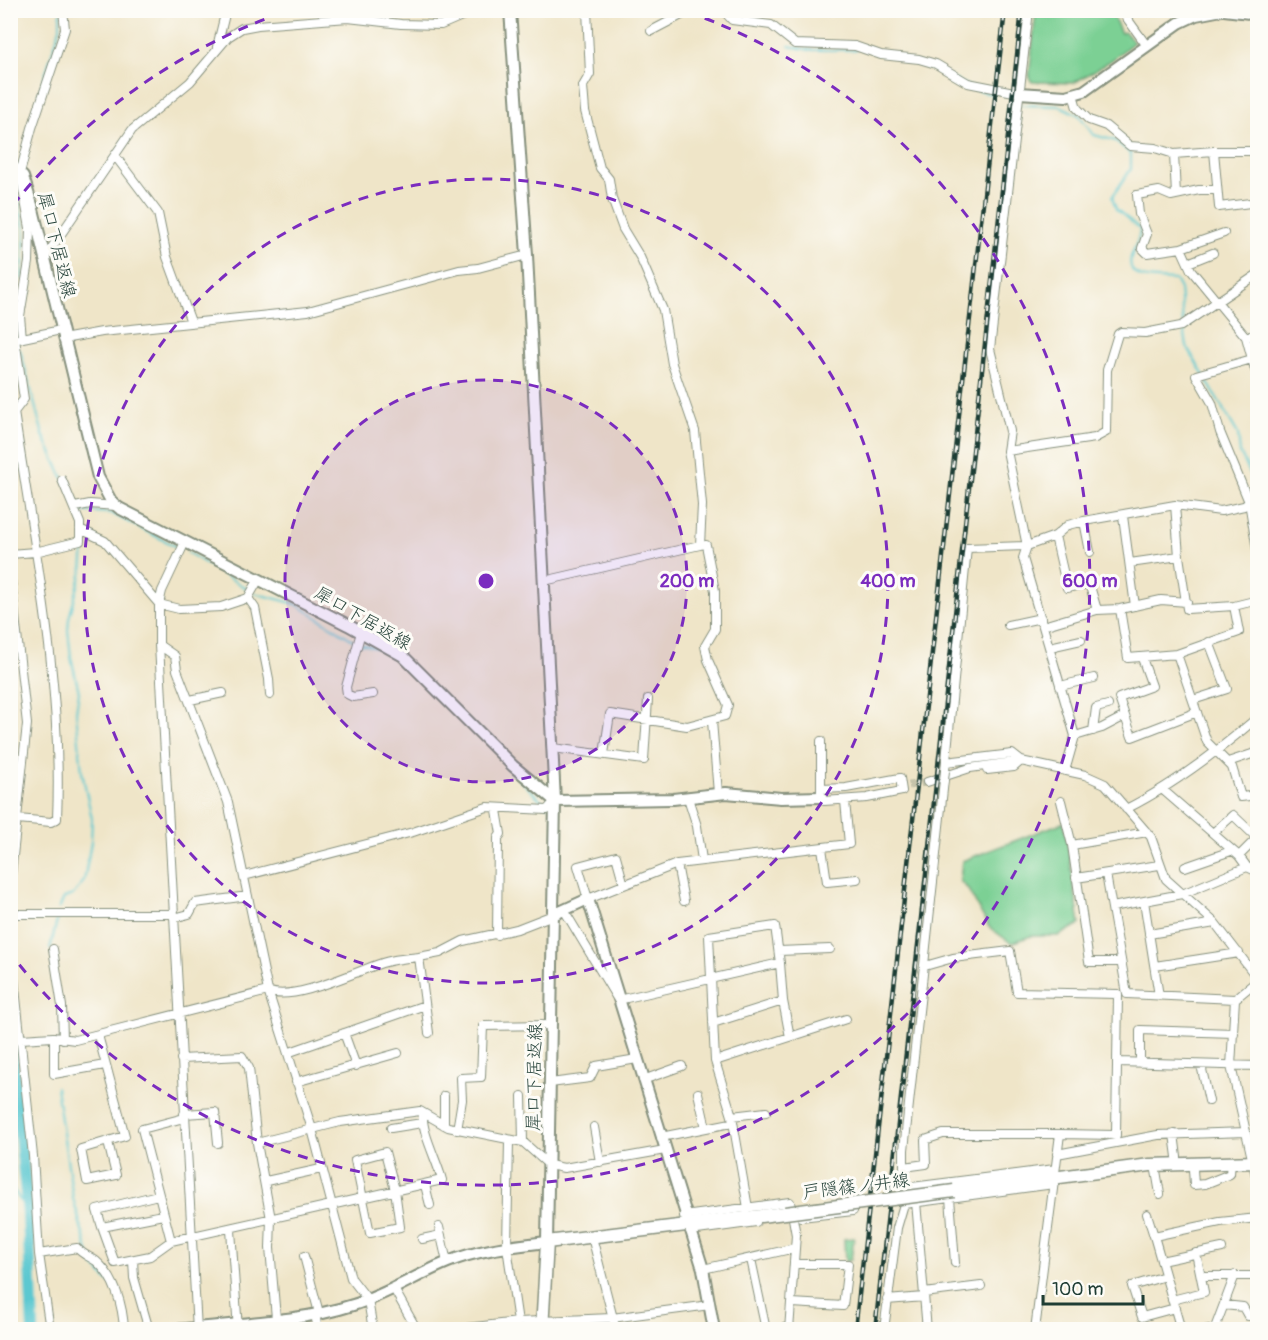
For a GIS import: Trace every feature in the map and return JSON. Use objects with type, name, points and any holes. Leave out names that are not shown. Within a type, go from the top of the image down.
[{"type":"main road","name":"戸隠篠ノ井線","points":[[547,1242],[952,1195],[1055,1177],[1155,1165],[1255,1162]]},
{"type":"main road","points":[[542,1325],[547,1242]]},
{"type":"street","points":[[18,819],[51,822],[57,819],[55,704],[14,412],[24,399],[16,339],[28,262],[30,228],[20,173],[32,128],[65,29],[63,10]]},
{"type":"street","points":[[217,47],[226,10]]},
{"type":"street","points":[[44,259],[116,157],[132,130],[190,82],[217,47],[242,28],[348,18],[401,24],[441,25],[476,10]]},
{"type":"street","points":[[244,876],[413,832],[487,807],[497,810],[547,810],[555,801],[527,255],[510,10]]},
{"type":"street","points":[[547,10],[564,10]]},
{"type":"street","points":[[544,580],[700,545],[702,505],[695,431],[672,364],[663,310],[640,257],[623,229],[612,199],[609,179],[600,168],[585,111],[582,86],[590,74],[587,10]]},
{"type":"street","points":[[651,32],[691,10]]},
{"type":"street","points":[[723,10],[732,20],[771,25],[795,44],[855,46],[881,55],[919,59],[936,64],[968,83],[1019,93],[1073,94],[1098,83],[1179,22],[1196,15],[1223,10],[1257,14]]},
{"type":"street","points":[[1029,10],[990,349],[1010,431],[1007,451],[1026,546],[1023,558],[1075,736],[1065,771]]},
{"type":"street","points":[[1121,10],[1147,46]]},
{"type":"street","points":[[1073,94],[1077,108],[1089,120],[1106,126],[1130,146],[1155,148],[1174,154],[1257,151]]},
{"type":"street","points":[[1214,151],[1219,207],[1257,202]]},
{"type":"street","points":[[1174,154],[1176,195]]},
{"type":"street","points":[[116,157],[158,213],[167,257],[191,322]]},
{"type":"street","name":"犀口下居返線","points":[[10,164],[20,173],[32,205],[62,334],[98,477],[104,492],[116,506],[361,632],[403,656],[513,766],[555,801],[547,1242]]},
{"type":"street","points":[[1217,190],[1199,190],[1176,195],[1158,191],[1137,195],[1139,214],[1147,234],[1142,248],[1147,253],[1181,248],[1224,233]]},
{"type":"street","points":[[1181,248],[1188,263],[1246,337],[1257,380]]},
{"type":"street","points":[[1188,263],[1214,253]]},
{"type":"street","points":[[16,339],[308,312],[459,270],[527,255]]},
{"type":"street","points":[[1007,451],[1095,438],[1106,432],[1107,370],[1118,334],[1121,332],[1145,333],[1184,324],[1257,274]]},
{"type":"street","points":[[1246,337],[1257,334]]},
{"type":"street","points":[[1252,358],[1196,375],[1212,403],[1220,432],[1249,502],[1257,556]]},
{"type":"street","points":[[10,554],[35,552],[80,541],[84,530],[78,506],[62,480]]},
{"type":"street","points":[[884,1329],[897,1228],[904,1204],[904,1167],[967,548],[1026,546],[1054,536],[1068,525],[1175,505],[1221,511],[1244,506],[1249,502]]},
{"type":"street","points":[[1175,505],[1179,556],[1188,609],[1234,606],[1257,600]]},
{"type":"street","points":[[78,506],[116,506]]},
{"type":"street","points":[[1123,516],[1136,606]]},
{"type":"street","points":[[1084,521],[1090,552]]},
{"type":"street","points":[[84,530],[105,541],[159,604],[178,609],[221,607],[248,598],[259,579]]},
{"type":"street","points":[[1054,536],[1067,588],[1089,583],[1096,610]]},
{"type":"street","points":[[185,542],[159,604],[159,645],[197,1328]]},
{"type":"street","points":[[604,754],[610,714],[687,726],[725,716],[728,705],[708,660],[705,646],[708,637],[715,629],[715,591],[706,545]]},
{"type":"street","points":[[1131,563],[1179,556]]},
{"type":"street","points":[[10,571],[27,724],[10,884]]},
{"type":"street","points":[[248,598],[255,608],[270,695]]},
{"type":"street","points":[[1008,625],[1042,622],[1096,610],[1120,609],[1161,600],[1186,602]]},
{"type":"street","points":[[1120,609],[1128,658],[1142,658],[1177,654],[1239,632],[1234,606]]},
{"type":"street","points":[[361,632],[346,687],[347,694],[353,697],[373,694]]},
{"type":"street","points":[[1050,647],[1081,640]]},
{"type":"street","points":[[1193,700],[1227,689],[1209,642]]},
{"type":"street","points":[[159,645],[175,656],[177,670],[228,802],[268,991],[290,1052],[296,1082],[312,1129],[330,1205],[351,1278],[368,1300],[373,1329]]},
{"type":"street","points":[[1177,654],[1207,742],[1228,762],[1240,797],[1257,795]]},
{"type":"street","points":[[1142,658],[1152,686],[1119,698],[1132,736],[1197,712]]},
{"type":"street","points":[[1060,686],[1094,678]]},
{"type":"street","points":[[190,700],[223,693]]},
{"type":"street","points":[[553,748],[644,760],[648,699]]},
{"type":"street","points":[[1093,731],[1096,708],[1108,705]]},
{"type":"street","points":[[1075,736],[1093,731],[1125,716]]},
{"type":"street","points":[[1125,808],[1163,790],[1237,736],[1257,717]]},
{"type":"street","points":[[712,721],[718,793]]},
{"type":"street","points":[[555,801],[688,798],[718,793],[781,798],[821,793],[900,778],[902,791],[845,801],[824,801],[821,793],[821,741]]},
{"type":"street","points":[[1228,762],[1257,752]]},
{"type":"street","points":[[946,767],[1012,754],[1021,761]]},
{"type":"street","points":[[944,781],[968,773],[1014,767],[1021,761]]},
{"type":"street","points":[[927,782],[970,768],[1021,761],[1065,771],[1105,784],[1147,832],[1166,879],[1215,923],[1257,979],[1234,999],[1127,994],[1106,874]]},
{"type":"street","points":[[821,793],[858,795],[897,788]]},
{"type":"street","points":[[1163,790],[1213,832],[1239,856],[1247,867],[1257,872]]},
{"type":"street","points":[[688,798],[697,826],[702,860]]},
{"type":"street","points":[[21,1039],[54,1037],[75,1040],[179,1016],[184,1012],[268,991],[274,994],[296,991],[360,973],[383,962],[440,953],[463,941],[497,935],[553,915],[677,864],[849,844],[845,801]]},
{"type":"street","points":[[1061,801],[1071,845],[1089,962],[1121,962]]},
{"type":"street","points":[[497,810],[501,834],[498,838],[497,935]]},
{"type":"street","points":[[1213,832],[1233,815],[1257,838],[1239,856]]},
{"type":"street","points":[[1071,845],[1147,832]]},
{"type":"street","points":[[822,848],[827,882],[857,879]]},
{"type":"street","points":[[1185,867],[1231,851]]},
{"type":"street","points":[[624,885],[616,856],[578,866],[687,1224],[703,1269],[714,1329]]},
{"type":"street","points":[[677,864],[684,901]]},
{"type":"street","points":[[1076,878],[1159,865]]},
{"type":"street","points":[[1112,906],[1182,894],[1247,867]]},
{"type":"street","points":[[10,914],[174,916],[189,914],[195,903],[248,896]]},
{"type":"street","points":[[1144,901],[1159,996]]},
{"type":"street","points":[[564,910],[618,1000]]},
{"type":"street","points":[[1149,933],[1215,923]]},
{"type":"street","points":[[748,1208],[732,1120],[715,1061],[709,936],[775,926],[783,1000],[790,1036]]},
{"type":"street","points":[[10,941],[21,1039],[39,1254],[50,1329]]},
{"type":"street","points":[[779,951],[830,948]]},
{"type":"street","points":[[53,949],[62,1006],[63,1039]]},
{"type":"street","points":[[925,966],[953,958],[1010,951],[1017,992],[1118,994],[1117,1139]]},
{"type":"street","points":[[1155,966],[1239,953]]},
{"type":"street","points":[[419,957],[429,1033]]},
{"type":"street","points":[[618,1000],[710,981],[780,963]]},
{"type":"street","points":[[1234,999],[1231,1066],[1255,1162],[1257,1185]]},
{"type":"street","points":[[713,1023],[783,1000]]},
{"type":"street","points":[[290,1052],[425,1005]]},
{"type":"street","points":[[715,1061],[846,1019]]},
{"type":"street","points":[[457,1130],[462,1100],[461,1078],[481,1077],[483,1026],[551,1025]]},
{"type":"street","points":[[1140,1063],[1140,1030],[1234,1033]]},
{"type":"street","points":[[344,1033],[356,1066]]},
{"type":"street","points":[[98,1035],[125,1136],[81,1149],[87,1181],[116,1175],[108,1142]]},
{"type":"street","points":[[54,1037],[54,1074],[105,1065]]},
{"type":"street","points":[[296,1082],[398,1053]]},
{"type":"street","points":[[181,1059],[242,1056],[249,1068],[256,1143],[266,1181],[272,1219],[270,1248],[277,1324]]},
{"type":"street","points":[[550,1083],[590,1078],[596,1066],[637,1059]]},
{"type":"street","points":[[1118,1062],[1257,1066]]},
{"type":"street","points":[[1201,1065],[1209,1101]]},
{"type":"street","points":[[643,1080],[682,1066]]},
{"type":"street","points":[[698,1093],[706,1128]]},
{"type":"street","points":[[444,1096],[444,1125]]},
{"type":"street","points":[[522,1096],[519,1105],[523,1142]]},
{"type":"street","points":[[256,1143],[369,1116],[420,1111],[457,1130],[470,1130],[509,1141],[523,1142],[549,1165],[564,1168],[665,1150]]},
{"type":"street","points":[[171,1241],[142,1129],[184,1116],[215,1112],[218,1143]]},
{"type":"street","points":[[661,1137],[766,1112]]},
{"type":"street","points":[[99,1264],[133,1260],[162,1250],[171,1241],[231,1230],[360,1197],[442,1180],[422,1123],[423,1113]]},
{"type":"street","points":[[391,1128],[422,1123]]},
{"type":"street","points":[[594,1127],[600,1162]]},
{"type":"street","points":[[1057,1154],[1117,1139],[1174,1134],[1246,1132]]},
{"type":"street","points":[[904,1167],[926,1164],[925,1140],[943,1134],[1060,1134],[1117,1139]]},
{"type":"street","points":[[1035,1329],[1060,1134]]},
{"type":"street","points":[[1174,1134],[1177,1157]]},
{"type":"street","points":[[509,1141],[507,1247],[518,1322]]},
{"type":"street","points":[[384,1152],[394,1190],[400,1227],[370,1233],[360,1197],[355,1160],[384,1152]]},
{"type":"street","points":[[1193,1169],[1194,1185],[1205,1184],[1230,1174],[1231,1162]]},
{"type":"street","points":[[1155,1165],[1160,1194]]},
{"type":"street","points":[[266,1181],[321,1169]]},
{"type":"street","points":[[904,1188],[1055,1177]]},
{"type":"street","points":[[425,1185],[430,1205]]},
{"type":"street","points":[[115,1263],[97,1210],[158,1195]]},
{"type":"street","points":[[904,1204],[952,1195],[955,1263]]},
{"type":"street","points":[[687,1224],[748,1208],[790,1202],[789,1215],[795,1248],[789,1328],[774,1329]]},
{"type":"street","points":[[916,1202],[927,1329]]},
{"type":"street","points":[[789,1215],[853,1212]]},
{"type":"street","points":[[1147,1214],[1181,1328],[1163,1329]]},
{"type":"street","points":[[102,1227],[163,1215]]},
{"type":"street","points":[[1154,1236],[1220,1222],[1257,1218]]},
{"type":"street","points":[[231,1230],[238,1326]]},
{"type":"street","points":[[422,1239],[440,1231],[447,1262]]},
{"type":"street","points":[[592,1237],[616,1329]]},
{"type":"street","points":[[176,1329],[277,1324],[368,1300],[447,1262],[507,1247],[547,1242]]},
{"type":"street","points":[[39,1254],[77,1248],[82,1254],[99,1264],[115,1290],[121,1305],[124,1329]]},
{"type":"street","points":[[703,1269],[795,1248]]},
{"type":"street","points":[[1161,1261],[1222,1248]]},
{"type":"street","points":[[1165,1276],[1132,1286],[1142,1317],[1204,1292],[1196,1253]]},
{"type":"street","points":[[304,1256],[317,1314],[318,1329]]},
{"type":"street","points":[[751,1259],[765,1329]]},
{"type":"street","points":[[133,1260],[135,1278],[149,1329]]},
{"type":"street","points":[[792,1303],[843,1306],[848,1264],[794,1264]]},
{"type":"street","points":[[1205,1329],[1215,1328],[1235,1275]]},
{"type":"street","points":[[1202,1276],[1257,1276]]},
{"type":"street","points":[[886,1300],[981,1286]]},
{"type":"street","points":[[393,1289],[417,1329]]},
{"type":"street","points":[[449,1329],[490,1328],[518,1322],[542,1325],[711,1305]]},
{"type":"street","points":[[1224,1305],[1243,1307],[1248,1316],[1257,1315]]},
{"type":"green space","points":[[1036,11],[1111,11],[1121,33],[1125,32],[1134,42],[1112,60],[1074,83],[1032,82],[1029,78]]},
{"type":"green space","points":[[1064,822],[1080,924],[1058,936],[1031,936],[1011,943],[989,927],[967,888],[960,881],[962,861]]},
{"type":"green space","points":[[854,1238],[851,1260],[845,1261],[844,1239]]},
{"type":"waterway","points":[[39,94],[60,28],[60,13]]},
{"type":"waterway","points":[[789,46],[810,50],[857,50]]},
{"type":"waterway","points":[[912,62],[933,69],[971,88],[992,94]]},
{"type":"waterway","points":[[1021,105],[1060,106],[1079,115],[1094,135],[1116,141],[1131,154],[1131,169],[1112,197],[1116,209],[1140,229],[1131,257],[1131,266],[1133,272],[1139,276],[1175,280],[1180,289],[1183,323]]},
{"type":"waterway","points":[[15,181],[25,233],[22,279]]},
{"type":"waterway","points":[[17,317],[18,338]]},
{"type":"waterway","points":[[1184,328],[1187,347],[1238,434],[1240,453],[1250,473],[1253,489],[1258,495]]},
{"type":"waterway","points":[[20,350],[43,435],[63,478]]},
{"type":"waterway","points":[[80,511],[111,513],[177,547]]},
{"type":"waterway","points":[[59,909],[64,898],[73,895],[84,881],[91,842],[92,819],[82,772],[76,712],[79,692],[68,630],[69,618],[82,572],[85,533]]},
{"type":"waterway","points":[[187,552],[249,590]]},
{"type":"waterway","points":[[254,593],[296,604],[356,642]]},
{"type":"waterway","points":[[361,644],[384,650]]},
{"type":"waterway","points":[[505,765],[547,806]]},
{"type":"waterway","points":[[50,949],[57,920]]},
{"type":"waterway","points":[[10,1037],[28,1213],[33,1330]]},
{"type":"waterway","points":[[56,1087],[73,1198],[89,1255]]},
{"type":"waterway","points":[[10,1184],[28,1213]]},
{"type":"waterway","points":[[91,1262],[109,1282]]},
{"type":"tunnel","points":[[897,788],[927,782]]},
{"type":"railway","points":[[855,1330],[1005,10]]},
{"type":"railway","points":[[875,1330],[1022,10]]}]
